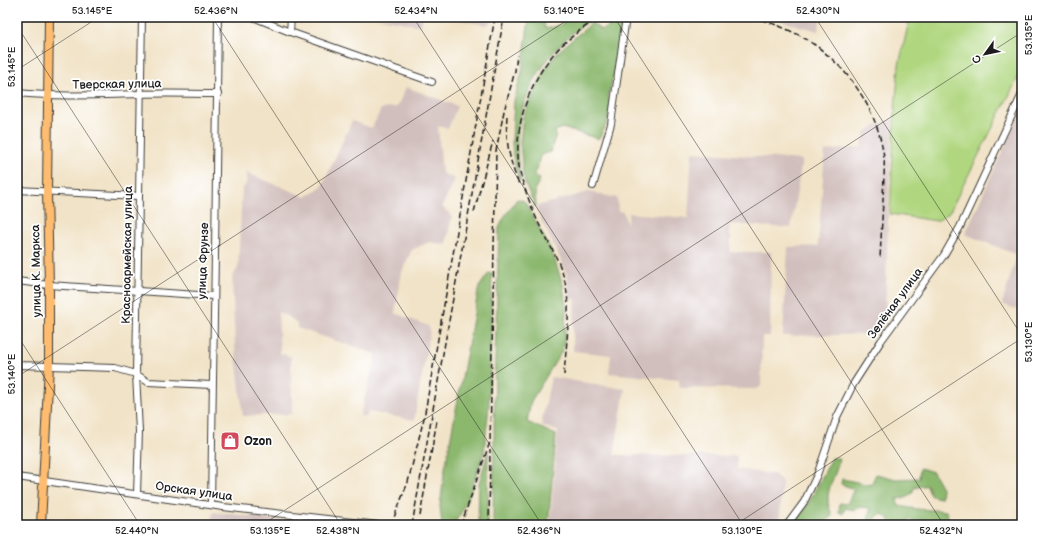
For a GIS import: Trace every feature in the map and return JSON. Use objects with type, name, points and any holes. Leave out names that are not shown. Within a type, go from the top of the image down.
[{"type":"main road","name":"улица К. Маркса","points":[[40,525],[44,481],[49,365],[47,192],[49,17]]},
{"type":"street","name":"Красноармейская улица","points":[[137,494],[139,431],[136,374],[142,94],[142,17]]},
{"type":"street","name":"улица Фрунзе","points":[[211,505],[213,296],[217,190],[218,17]]},
{"type":"street","points":[[253,17],[290,32],[432,82]]},
{"type":"street","points":[[290,32],[291,17]]},
{"type":"street","points":[[593,186],[611,124],[626,17]]},
{"type":"street","name":"Тверская улица","points":[[17,93],[48,96],[218,94]]},
{"type":"street","name":"Зелёная улица","points":[[787,525],[804,502],[817,475],[837,417],[854,383],[881,341],[944,255],[960,227],[1022,94]]},
{"type":"street","points":[[17,190],[139,196]]},
{"type":"street","points":[[17,281],[213,296]]},
{"type":"street","points":[[17,365],[115,368],[136,374],[148,382],[212,385]]},
{"type":"street","name":"Орская улица","points":[[17,477],[69,486],[211,505],[379,525]]},
{"type":"shaded area","points":[[376,17],[422,17],[421,26]]},
{"type":"shaded area","points":[[448,17],[492,17],[492,21],[487,25]]},
{"type":"shaded area","points":[[768,17],[821,17],[818,31]]},
{"type":"shaded area","points":[[406,87],[457,106],[448,129],[438,126],[442,173],[455,179],[442,207],[452,216],[446,245],[429,242],[412,250],[402,271],[395,313],[428,326],[430,330],[414,420],[368,412],[367,417],[360,416],[376,354],[297,328],[297,324],[292,319],[278,312],[280,353],[291,357],[292,414],[243,416],[235,346],[232,277],[238,268],[242,190],[246,184],[247,173],[306,197],[322,186],[352,121],[372,128],[381,109],[397,107]]},
{"type":"shaded area","points":[[1022,108],[1021,311],[1002,304],[1017,255],[965,234]]},
{"type":"shaded area","points":[[893,118],[889,186],[885,320],[883,328],[877,334],[783,336],[788,247],[818,246],[825,151],[861,147],[866,131]]},
{"type":"shaded area","points":[[692,152],[802,160],[791,228],[730,224],[730,252],[771,252],[770,336],[762,336],[761,386],[757,389],[680,388],[679,380],[609,373],[611,355],[573,351],[573,323],[576,299],[571,299],[567,276],[560,258],[536,210],[537,206],[589,192],[617,198],[618,211],[623,212],[627,224],[629,213],[688,218]]},
{"type":"shaded area","points":[[551,377],[625,389],[614,455],[737,456],[737,469],[773,474],[782,481],[780,518],[759,525],[550,525],[558,431],[541,426]]},
{"type":"shaded area","points":[[213,512],[324,525],[210,525]]},
{"type":"green space","points":[[531,17],[546,17],[544,24],[546,29],[564,23],[565,17],[596,17],[568,37],[556,50],[545,64],[527,96],[521,112],[517,135],[518,161],[521,180],[519,181],[513,156],[512,142],[514,101],[522,72],[528,25]]},
{"type":"green space","points":[[611,17],[621,17],[621,23],[616,67],[608,96],[611,103],[607,123],[599,139],[562,128],[555,131],[556,135],[550,152],[540,156],[537,170],[534,175],[540,179],[535,189],[535,207],[525,183],[520,142],[523,117],[529,101],[546,68],[558,52],[592,23],[601,30],[609,27]]},
{"type":"green space","points":[[924,17],[1022,17],[1022,70],[949,213],[937,221],[890,214],[895,109],[899,65],[909,21]]},
{"type":"green space","points":[[517,199],[524,201],[552,252],[563,285],[566,308],[565,336],[562,351],[531,401],[527,422],[556,435],[548,525],[493,525],[495,360],[499,228],[505,216]]},
{"type":"green space","points":[[489,273],[492,274],[489,406],[484,452],[470,493],[461,513],[453,525],[442,525],[440,506],[445,468],[479,287]]},
{"type":"green space","points":[[488,452],[488,525],[478,525],[479,483]]},
{"type":"green space","points":[[832,458],[839,458],[837,469],[828,495],[828,503],[832,516],[821,523],[813,525],[799,525],[796,522],[808,504]]},
{"type":"green space","points":[[920,468],[933,472],[942,488],[941,498],[931,496],[927,485],[914,488],[912,493],[908,496],[897,499],[898,504],[914,509],[946,511],[949,520],[948,525],[924,525],[915,523],[911,520],[890,525],[889,519],[882,514],[877,516],[873,525],[868,525],[870,508],[859,507],[854,510],[845,508],[843,514],[839,512],[840,503],[847,504],[854,489],[841,484],[842,479],[871,485],[876,474],[896,479],[919,478]]},
{"type":"railway","points":[[391,525],[408,482],[424,418],[495,17]]},
{"type":"railway","points":[[412,525],[504,17]]},
{"type":"railway","points":[[564,375],[568,320],[566,287],[558,261],[538,222],[524,186],[519,168],[519,130],[523,111],[530,93],[538,76],[549,60],[561,46],[580,30],[600,17]]},
{"type":"railway","points":[[753,17],[791,31],[826,53],[850,78],[869,108],[876,124],[884,158],[880,259]]},
{"type":"railway","points":[[461,525],[490,442],[496,151],[504,111],[515,71],[517,55]]},
{"type":"railway","points":[[507,116],[509,151],[519,184]]},
{"type":"railway","points":[[474,212],[493,141]]},
{"type":"railway","points":[[420,516],[437,420]]},
{"type":"railway","points":[[489,525],[490,450]]},
{"type":"place","name":"Ozon","points":[[230,441]]}]
